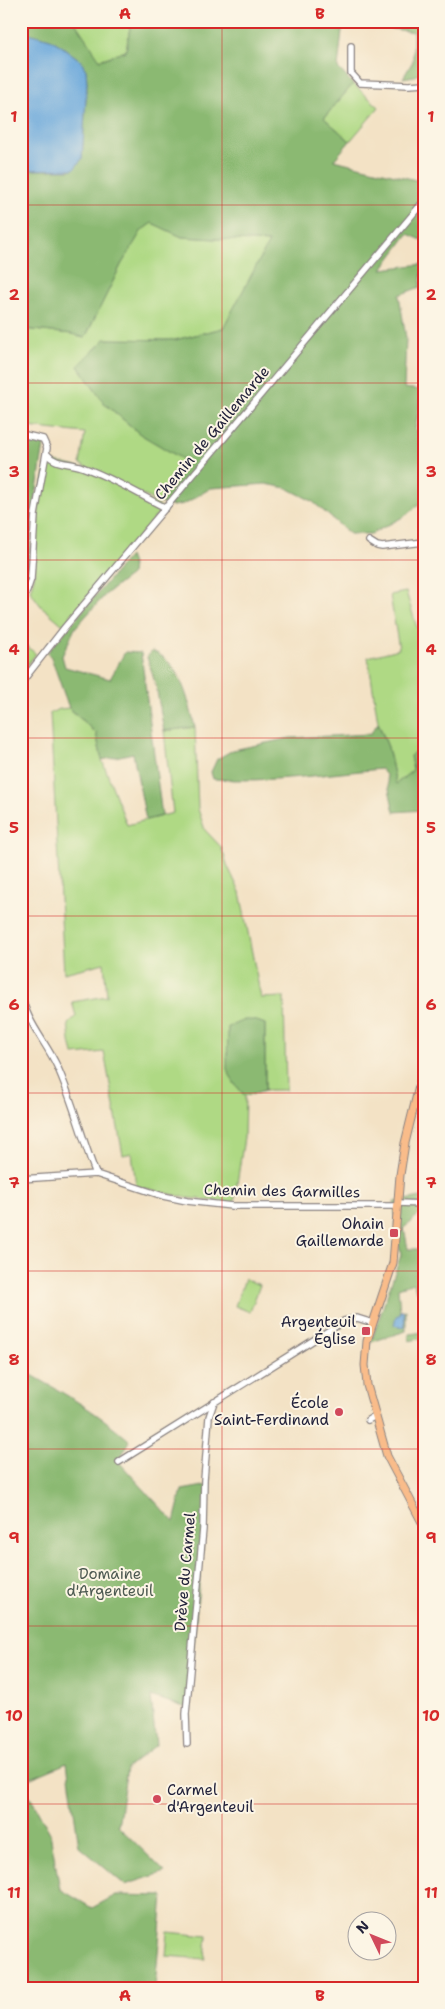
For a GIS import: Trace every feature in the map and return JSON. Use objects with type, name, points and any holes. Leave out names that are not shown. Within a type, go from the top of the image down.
[{"type":"main road","points":[[424,1066],[405,1143],[397,1204],[393,1262],[367,1341],[365,1365],[371,1418],[393,1470],[424,1526]]},
{"type":"street","points":[[351,46],[351,73],[360,84],[424,84]]},
{"type":"street","name":"Chemin de Gaillemarde","points":[[21,683],[65,627],[424,201]]},
{"type":"street","points":[[21,434],[43,439],[47,451],[53,460],[90,470],[166,508]]},
{"type":"street","points":[[21,599],[32,579],[35,515],[47,451]]},
{"type":"street","points":[[369,541],[382,547],[424,542]]},
{"type":"street","points":[[21,991],[30,1020],[54,1061],[64,1084],[84,1146],[96,1174]]},
{"type":"street","name":"Chemin des Garmilles","points":[[21,1179],[96,1174],[147,1192],[187,1201],[232,1206],[424,1204]]},
{"type":"street","points":[[119,1462],[344,1321],[357,1318],[373,1323]]},
{"type":"street","name":"Drève du Carmel","points":[[187,1744],[186,1714],[203,1529],[208,1426],[210,1409],[214,1402]]},
{"type":"green space","points":[[21,21],[74,21],[100,60],[126,51],[131,21],[343,21],[338,68],[353,84],[324,118],[350,141],[334,160],[424,182],[424,241],[408,234],[382,269],[423,264],[420,287],[399,295],[406,338],[404,388],[422,390],[415,430],[424,432],[424,501],[403,517],[371,534],[350,534],[312,501],[287,488],[266,484],[211,488],[184,504],[173,506],[159,503],[184,460],[140,434],[104,403],[78,366],[105,339],[175,340],[223,328],[269,242],[182,237],[152,223],[142,230],[121,265],[85,338],[72,334],[23,329],[21,338],[21,170],[70,170],[82,159],[87,83],[86,70],[80,60],[50,39],[21,31]]},
{"type":"green space","points":[[74,21],[131,21],[126,51],[99,60]]},
{"type":"green space","points":[[376,21],[424,21],[424,71],[415,76],[403,78],[413,61],[413,32],[381,27]]},
{"type":"green space","points":[[353,84],[379,107],[350,141],[324,118]]},
{"type":"green space","points":[[152,223],[182,237],[270,242],[223,328],[175,340],[105,339],[78,366],[104,403],[140,434],[184,460],[159,503],[80,464],[85,433],[28,427],[21,406],[23,329],[72,334],[85,338],[121,265],[142,230]]},
{"type":"green space","points":[[21,437],[41,442],[44,445],[31,527],[27,586],[21,586]]},
{"type":"green space","points":[[47,462],[83,468],[163,508],[63,625],[41,606],[30,591],[34,578],[39,506]]},
{"type":"green space","points":[[129,556],[132,564],[131,575],[106,594],[75,628],[62,656],[65,667],[110,679],[125,652],[141,653],[162,816],[146,820],[133,753],[102,760],[96,733],[69,708],[51,657],[47,653]]},
{"type":"green space","points":[[406,592],[417,628],[424,625],[424,742],[410,756],[413,770],[396,784],[388,747],[378,722],[368,657],[399,649],[390,595]]},
{"type":"green space","points":[[21,641],[36,654],[26,666],[21,664]]},
{"type":"green space","points":[[152,651],[162,656],[177,673],[186,694],[195,727],[164,731],[156,686],[147,657]]},
{"type":"green space","points":[[69,708],[96,733],[102,760],[127,825],[173,813],[164,731],[195,727],[198,809],[205,830],[221,847],[240,892],[261,998],[284,997],[286,1090],[265,1090],[265,1024],[246,1021],[228,1028],[234,1083],[245,1096],[244,1138],[234,1203],[188,1198],[136,1186],[132,1153],[123,1155],[104,1052],[74,1055],[72,1051],[68,1024],[76,1016],[72,1002],[107,996],[104,963],[64,973],[50,713]]},
{"type":"green space","points":[[378,723],[388,747],[396,784],[413,770],[410,756],[424,742],[424,810],[394,812],[386,775],[381,769],[276,779],[213,779],[211,772],[217,759],[233,750],[290,738],[370,734]]},
{"type":"green space","points":[[244,1020],[254,1020],[265,1024],[265,1090],[245,1096],[234,1083],[227,1069],[228,1027]]},
{"type":"green space","points":[[421,1197],[422,1211],[404,1228],[408,1249],[424,1249],[424,1282],[421,1283],[420,1290],[416,1291],[414,1283],[398,1288],[400,1311],[406,1310],[406,1331],[371,1342],[401,1255],[394,1202]]},
{"type":"green space","points":[[245,1279],[260,1285],[250,1312],[235,1306]]},
{"type":"green space","points":[[424,1332],[424,1338],[409,1341],[409,1334]]},
{"type":"green space","name":"Domaine d'Argenteuil","points":[[21,1369],[91,1411],[130,1441],[118,1461],[174,1522],[182,1490],[209,1485],[187,1708],[151,1696],[156,1745],[127,1768],[118,1826],[165,1872],[125,1885],[79,1846],[67,1763],[22,1782],[50,1833],[60,1889],[92,1908],[116,1895],[163,1896],[155,1988],[21,1988],[21,1902],[24,1890],[21,1888]]},
{"type":"green space","points":[[168,1932],[207,1936],[205,1959],[166,1956]]},
{"type":"water","points":[[21,31],[50,39],[60,45],[80,60],[86,70],[87,83],[82,159],[74,169],[21,170],[21,164],[25,162],[24,156],[21,156]]},
{"type":"water","points":[[400,1311],[404,1311],[405,1327],[394,1325],[396,1316],[401,1314]]},
{"type":"place","name":"Ohain Gaillemarde","points":[[394,1233]]},
{"type":"place","name":"Argenteuil Église","points":[[366,1331]]},
{"type":"place","name":"École Saint-Ferdinand","points":[[339,1412]]},
{"type":"place","name":"Carmel d'Argenteuil","points":[[157,1799]]}]
